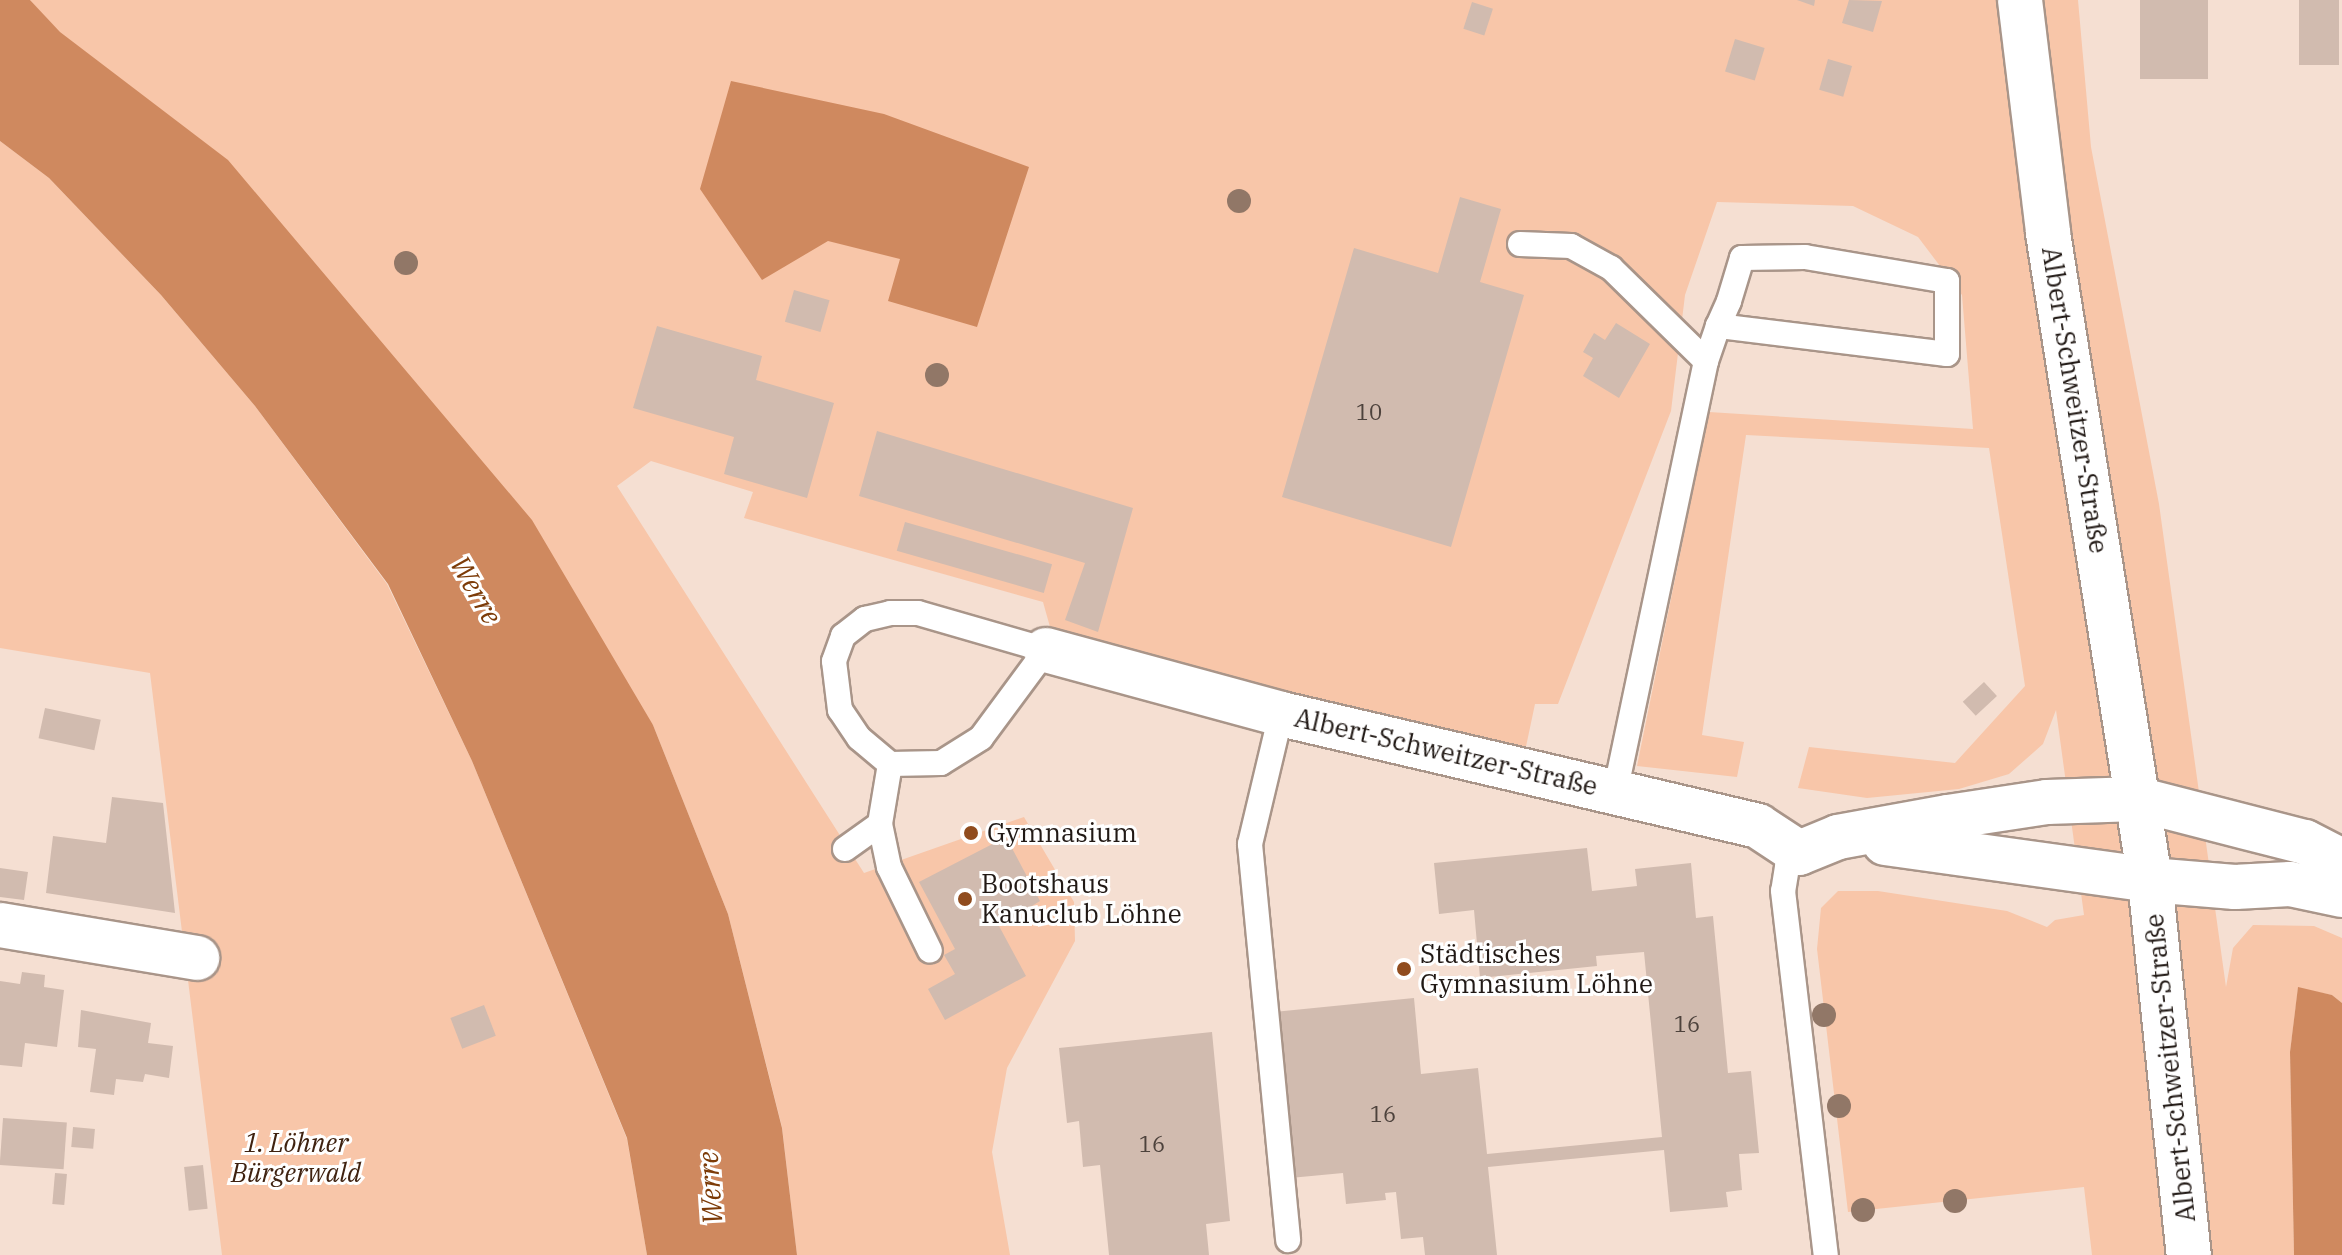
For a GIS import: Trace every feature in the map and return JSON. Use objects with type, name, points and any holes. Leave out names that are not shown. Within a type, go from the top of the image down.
[{"type":"street","name":"Albert-Schweitzer-Straße","points":[[2020,0],[2048,233],[2150,880],[2189,1255]]},
{"type":"street","name":"Albert-Schweitzer-Straße","points":[[1046,650],[1281,714],[1615,791],[1758,826],[1819,845],[2150,880],[2235,887],[2290,884],[2342,895]]},
{"type":"street","points":[[1819,845],[2047,802],[2137,799],[2305,842],[2342,861]]},
{"type":"street","points":[[0,925],[197,958]]},
{"type":"lane","points":[[1520,244],[1571,246],[1611,268],[1706,361]]},
{"type":"lane","points":[[1615,791],[1706,361],[1718,326],[1742,258],[1805,257],[1947,281],[1947,354],[1718,326]]},
{"type":"lane","points":[[918,613],[1046,650],[981,738],[941,763],[890,764],[859,738],[840,710],[834,661],[843,636],[865,619],[918,613]]},
{"type":"lane","points":[[1281,714],[1250,844],[1288,1240]]},
{"type":"lane","points":[[890,764],[880,824],[889,867],[930,951]]},
{"type":"lane","points":[[845,849],[880,824]]},
{"type":"lane","points":[[1819,845],[1787,867],[1783,891],[1826,1255]]},
{"type":"green space","points":[[30,0],[2078,0],[2091,147],[2159,504],[2226,987],[2233,948],[2253,925],[2314,926],[2342,938],[2342,1003],[2332,995],[2298,988],[2290,1052],[2294,1255],[2092,1255],[2084,1187],[1848,1212],[1817,949],[1821,908],[1838,891],[1878,891],[2007,911],[2047,927],[2055,920],[2084,915],[2056,710],[2043,744],[2009,774],[1959,789],[1867,798],[1798,788],[1809,747],[1955,763],[2025,686],[1989,448],[1746,435],[1702,735],[1744,742],[1737,777],[1637,766],[1709,412],[1973,429],[1962,295],[1918,237],[1853,206],[1717,202],[1685,295],[1671,411],[1558,704],[1535,704],[1517,789],[1052,634],[1043,602],[744,518],[753,492],[651,461],[617,486],[864,873],[1024,817],[1074,902],[1075,941],[1007,1068],[992,1152],[1010,1255],[797,1255],[782,1127],[728,914],[653,725]]},
{"type":"green space","name":"1. Löhner Bürgerwald","points":[[0,141],[49,178],[161,295],[255,406],[387,584],[472,761],[627,1139],[647,1255],[222,1255],[150,673],[0,648]]},
{"type":"water","name":"Werre","points":[[0,0],[30,0],[60,32],[228,160],[532,520],[653,725],[728,914],[782,1128],[797,1255],[647,1255],[627,1138],[472,761],[388,584],[255,406],[161,295],[49,178],[0,141]]},
{"type":"water","points":[[731,81],[884,114],[1029,167],[977,327],[888,301],[900,259],[828,241],[762,280],[700,189]]},
{"type":"water","points":[[2298,987],[2332,995],[2342,1003],[2342,1255],[2294,1255],[2290,1052]]},
{"type":"building","points":[[1797,0],[1815,0],[1814,6]]},
{"type":"building","points":[[1849,0],[1882,1],[1873,32],[1842,23]]},
{"type":"building","points":[[2140,0],[2208,0],[2208,79],[2140,79]]},
{"type":"building","points":[[2299,0],[2339,0],[2339,65],[2299,65]]},
{"type":"building","points":[[1472,2],[1493,9],[1484,35],[1463,29]]},
{"type":"building","points":[[1735,39],[1765,48],[1755,81],[1725,72]]},
{"type":"building","points":[[1828,59],[1852,66],[1843,97],[1819,90]]},
{"type":"building","points":[[1460,197],[1501,209],[1480,282],[1524,295],[1451,547],[1282,497],[1354,248],[1438,273]]},
{"type":"building","points":[[794,290],[830,300],[820,332],[785,322]]},
{"type":"building","points":[[1616,323],[1650,344],[1619,398],[1583,376],[1593,358],[1583,352],[1594,333],[1605,340]]},
{"type":"building","points":[[657,326],[762,356],[756,380],[834,403],[807,498],[724,474],[734,437],[633,408]]},
{"type":"building","points":[[877,431],[1133,508],[1098,632],[1065,620],[1085,563],[859,496]]},
{"type":"building","points":[[905,522],[1052,564],[1044,593],[897,551]]},
{"type":"building","points":[[1984,682],[1997,696],[1976,716],[1963,702]]},
{"type":"building","points":[[45,708],[101,720],[94,750],[39,738]]},
{"type":"building","points":[[112,797],[163,803],[175,913],[46,893],[53,836],[106,843]]},
{"type":"building","points":[[1006,837],[1040,901],[999,926],[1026,976],[945,1020],[928,989],[955,974],[944,955],[955,949],[919,882]]},
{"type":"building","points":[[1587,848],[1592,891],[1637,886],[1635,869],[1691,863],[1696,918],[1713,916],[1728,1073],[1751,1071],[1759,1153],[1739,1154],[1742,1190],[1726,1192],[1728,1207],[1670,1212],[1664,1150],[1488,1167],[1497,1255],[1425,1255],[1423,1237],[1401,1239],[1396,1192],[1385,1193],[1386,1200],[1346,1204],[1343,1173],[1290,1178],[1274,1012],[1414,998],[1421,1074],[1478,1068],[1487,1154],[1662,1137],[1644,952],[1596,956],[1597,966],[1480,978],[1474,910],[1439,914],[1434,863]]},
{"type":"building","points":[[0,868],[28,872],[24,900],[0,897]]},
{"type":"building","points":[[22,972],[45,975],[44,987],[64,990],[57,1047],[25,1043],[22,1067],[0,1065],[0,981],[20,984]]},
{"type":"building","points":[[484,1005],[496,1036],[462,1049],[450,1018]]},
{"type":"building","points":[[81,1010],[151,1023],[148,1043],[173,1046],[169,1078],[145,1074],[143,1082],[116,1079],[114,1095],[90,1092],[96,1049],[78,1047]]},
{"type":"building","points":[[1212,1032],[1230,1221],[1206,1224],[1209,1255],[1109,1255],[1100,1165],[1083,1167],[1079,1121],[1067,1123],[1059,1048]]},
{"type":"building","points":[[3,1118],[67,1122],[64,1169],[0,1165]]},
{"type":"building","points":[[73,1127],[95,1129],[93,1149],[71,1147]]},
{"type":"building","points":[[203,1165],[208,1209],[189,1211],[184,1167]]},
{"type":"building","points":[[55,1173],[67,1174],[64,1205],[52,1204]]},
{"type":"place","name":"Gymnasium","points":[[971,833]]},
{"type":"place","name":"Bootshaus Kanuclub Löhne","points":[[965,899]]},
{"type":"place","name":"Städtisches Gymnasium Löhne","points":[[1404,969]]}]
